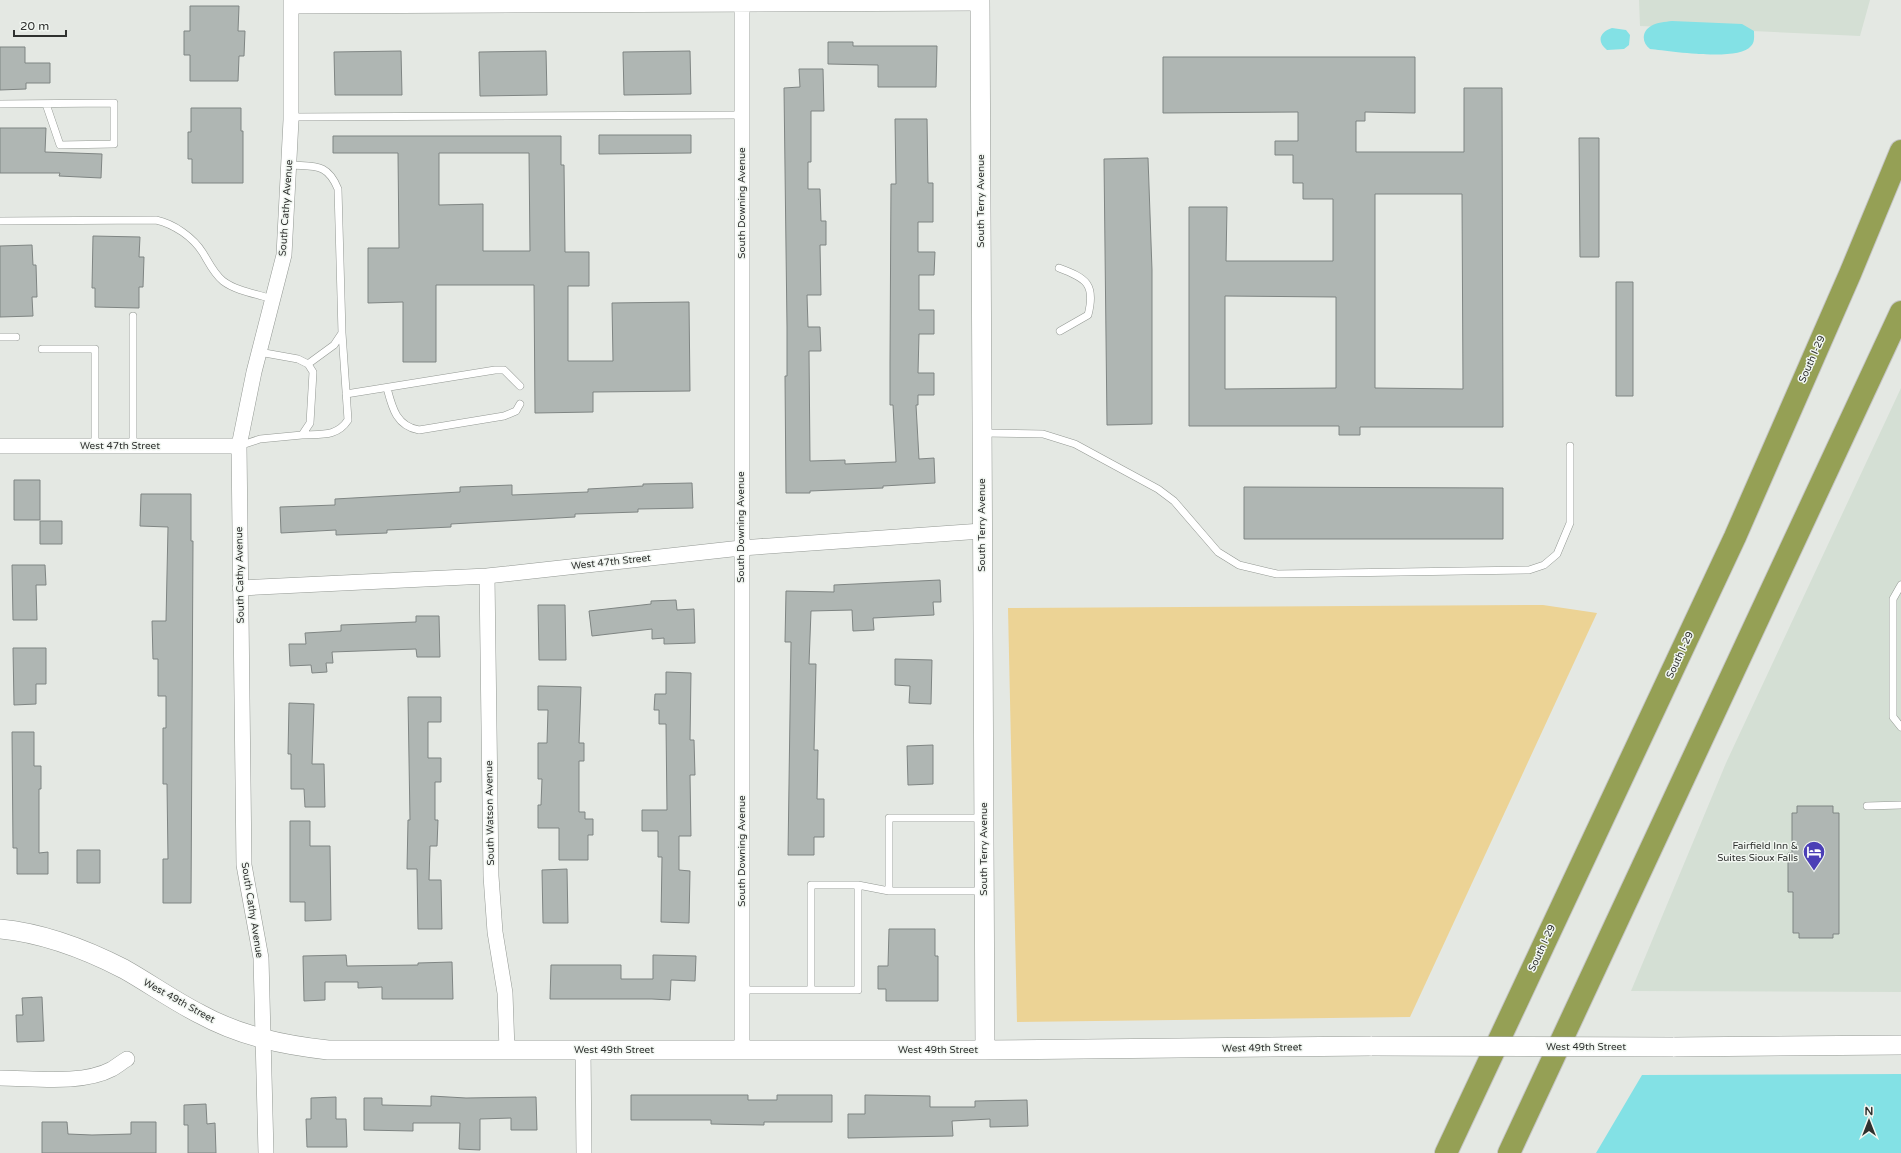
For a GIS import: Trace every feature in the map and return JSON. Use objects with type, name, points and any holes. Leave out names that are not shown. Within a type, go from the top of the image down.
[{"type":"highway","name":"South I-29","points":[[1446,1153],[1735,538],[1850,274],[1901,150]]},
{"type":"highway","points":[[1509,1153],[1901,312]]},
{"type":"street","points":[[291,3],[517,2],[742,4],[980,2]]},
{"type":"street","name":"South Terry Avenue","points":[[980,2],[985,1050]]},
{"type":"street","name":"South Cathy Avenue","points":[[266,1153],[261,958],[244,865],[239,446],[259,352],[284,255],[291,117],[291,3]]},
{"type":"street","name":"South Downing Avenue","points":[[742,4],[742,1050]]},
{"type":"street","name":"West 47th Street","points":[[0,446],[239,446]]},
{"type":"street","name":"West 47th Street","points":[[240,588],[487,576],[741,548],[982,531]]},
{"type":"street","name":"South Watson Avenue","points":[[487,576],[491,876],[495,932],[505,993],[507,1050]]},
{"type":"street","name":"West 49th Street","points":[[0,929],[45,937],[87,952],[124,970],[200,1014],[236,1031],[262,1039],[299,1047],[328,1050],[985,1050],[1372,1046],[1673,1047],[1901,1045]]},
{"type":"street","points":[[583,1050],[584,1153]]},
{"type":"street","points":[[0,1078],[81,1077],[111,1070],[128,1058]]},
{"type":"lane","points":[[0,104],[114,103],[114,144],[60,145],[46,104]]},
{"type":"lane","points":[[291,117],[742,115]]},
{"type":"lane","points":[[239,446],[260,438],[334,433],[342,428],[348,420],[342,333],[338,189],[332,176],[320,167],[289,165]]},
{"type":"lane","points":[[0,221],[156,220],[170,223],[191,239],[202,252],[214,272],[224,281],[235,287],[273,299]]},
{"type":"lane","points":[[1059,268],[1078,275],[1086,281],[1090,291],[1088,315],[1060,331]]},
{"type":"lane","points":[[133,316],[133,446]]},
{"type":"lane","points":[[308,364],[334,345],[342,333]]},
{"type":"lane","points":[[0,337],[16,337]]},
{"type":"lane","points":[[42,349],[95,349],[95,446]]},
{"type":"lane","points":[[259,352],[298,359],[308,364],[313,372],[310,423],[302,435]]},
{"type":"lane","points":[[346,394],[495,370],[504,370],[520,386]]},
{"type":"lane","points":[[387,388],[392,406],[401,422],[409,428],[418,430],[504,416],[516,411],[520,404]]},
{"type":"lane","points":[[982,433],[1043,434],[1075,444],[1163,493],[1174,501],[1218,552],[1239,566],[1277,574],[1529,570],[1544,565],[1557,554],[1570,523],[1570,446]]},
{"type":"lane","points":[[1901,585],[1893,599],[1893,717],[1901,728]]},
{"type":"lane","points":[[1867,806],[1901,805]]},
{"type":"lane","points":[[889,891],[889,818],[984,818]]},
{"type":"lane","points":[[811,990],[811,885],[858,885],[889,891],[984,891]]},
{"type":"lane","points":[[742,990],[858,990],[858,885]]},
{"type":"shaded area","points":[[1639,0],[1870,0],[1860,36],[1640,26]]},
{"type":"shaded area","points":[[1901,388],[1901,992],[1631,991],[1726,763]]},
{"type":"shaded area","points":[[1543,605],[1597,613],[1410,1017],[1017,1022],[1008,608]]},
{"type":"water","points":[[1672,21],[1742,24],[1754,31],[1754,41],[1751,46],[1744,51],[1733,54],[1719,55],[1650,49],[1647,47],[1644,41],[1644,34],[1648,28],[1661,22]]},
{"type":"water","points":[[1612,28],[1626,30],[1630,35],[1629,45],[1624,49],[1607,50],[1601,43],[1602,34]]},
{"type":"water","points":[[1901,1074],[1901,1153],[1596,1153],[1642,1075]]},
{"type":"building","points":[[190,6],[239,6],[238,31],[245,31],[244,56],[239,56],[238,81],[190,81],[190,55],[184,55],[184,31],[190,31]]},
{"type":"building","points":[[828,42],[853,42],[853,46],[937,46],[936,87],[878,87],[878,65],[828,64]]},
{"type":"building","points":[[0,47],[25,47],[25,63],[50,63],[50,83],[26,83],[26,89],[0,90]]},
{"type":"building","points":[[401,51],[402,95],[335,95],[334,52]]},
{"type":"building","points":[[546,51],[547,95],[480,96],[479,52]]},
{"type":"building","points":[[690,51],[691,94],[624,95],[623,52]]},
{"type":"building","points":[[1163,57],[1415,57],[1415,113],[1365,112],[1365,121],[1356,121],[1356,152],[1464,152],[1464,88],[1502,88],[1503,427],[1360,427],[1360,435],[1339,435],[1339,426],[1189,426],[1189,207],[1227,207],[1226,261],[1333,261],[1333,199],[1303,199],[1303,183],[1293,183],[1293,155],[1275,155],[1275,141],[1298,141],[1298,112],[1163,113]],"holes":[[[1375,194],[1462,194],[1463,389],[1375,388]],[[1225,296],[1336,297],[1336,388],[1225,389]]]},
{"type":"building","points":[[799,69],[823,69],[824,111],[811,111],[811,162],[808,162],[808,189],[820,189],[821,221],[826,221],[826,245],[820,245],[821,295],[807,295],[808,327],[820,327],[821,351],[809,351],[810,461],[845,460],[845,464],[896,462],[893,405],[890,405],[891,184],[896,184],[895,119],[927,119],[928,183],[933,183],[933,222],[918,222],[918,252],[935,252],[934,275],[919,275],[919,310],[934,310],[934,334],[919,334],[918,373],[934,373],[934,395],[918,395],[918,405],[916,405],[919,459],[934,458],[935,483],[883,486],[883,488],[810,491],[810,493],[786,493],[785,376],[787,376],[787,327],[784,88],[800,87]]},
{"type":"building","points":[[191,108],[241,108],[241,131],[243,131],[243,183],[192,183],[192,159],[188,159],[188,132],[191,132]]},
{"type":"building","points":[[0,128],[46,128],[45,152],[102,154],[101,178],[59,176],[60,173],[0,173]]},
{"type":"building","points":[[599,135],[691,135],[691,153],[599,154]]},
{"type":"building","points":[[333,136],[561,136],[561,165],[564,165],[565,252],[589,252],[589,286],[568,286],[568,361],[613,361],[612,303],[689,302],[690,391],[593,392],[593,412],[535,413],[534,285],[436,285],[436,362],[403,362],[403,302],[368,303],[368,248],[399,248],[398,153],[333,153]],"holes":[[[439,153],[529,153],[530,251],[483,251],[483,204],[439,205]]]},
{"type":"building","points":[[1579,138],[1599,138],[1599,257],[1580,257]]},
{"type":"building","points":[[1148,158],[1152,270],[1152,424],[1107,425],[1104,159]]},
{"type":"building","points":[[93,236],[140,237],[139,257],[144,257],[143,287],[139,287],[139,308],[95,307],[95,288],[92,288]]},
{"type":"building","points":[[32,245],[33,265],[36,265],[37,297],[32,297],[33,316],[0,317],[0,246]]},
{"type":"building","points":[[1616,282],[1633,282],[1633,396],[1616,396]]},
{"type":"building","points":[[14,480],[40,480],[40,520],[14,520]]},
{"type":"building","points":[[692,483],[693,508],[638,509],[638,512],[575,514],[575,517],[451,524],[451,527],[387,530],[387,533],[336,535],[336,530],[281,533],[280,507],[335,505],[335,499],[460,492],[460,487],[512,485],[512,495],[588,492],[588,489],[643,486],[643,484]]},
{"type":"building","points":[[1244,487],[1503,488],[1503,539],[1244,539]]},
{"type":"building","points":[[141,494],[191,494],[191,541],[193,541],[191,903],[163,903],[163,859],[168,859],[167,784],[163,784],[163,728],[166,728],[166,696],[158,696],[158,659],[153,659],[152,621],[166,621],[168,527],[140,526]]},
{"type":"building","points":[[40,521],[62,521],[62,544],[40,544]]},
{"type":"building","points":[[12,565],[45,565],[46,585],[36,585],[37,620],[13,620]]},
{"type":"building","points":[[940,580],[941,602],[933,602],[934,615],[873,618],[874,630],[853,631],[852,610],[811,611],[809,664],[816,664],[814,750],[818,750],[817,799],[824,799],[824,837],[814,837],[814,855],[788,855],[791,642],[785,642],[786,591],[834,592],[834,585]]},
{"type":"building","points":[[676,600],[677,610],[694,609],[695,643],[664,644],[664,638],[652,639],[652,629],[592,636],[589,611],[651,604],[651,601]]},
{"type":"building","points":[[538,605],[565,605],[566,660],[539,660]]},
{"type":"building","points":[[416,616],[439,616],[440,657],[417,657],[416,649],[332,652],[333,663],[326,663],[327,672],[312,673],[311,665],[290,666],[289,644],[306,644],[305,633],[341,631],[341,625],[416,622]]},
{"type":"building","points":[[13,648],[46,648],[46,684],[36,684],[36,704],[14,705]]},
{"type":"building","points":[[895,659],[932,660],[931,704],[909,703],[910,686],[895,685]]},
{"type":"building","points":[[666,672],[691,673],[690,740],[694,740],[695,775],[690,775],[691,836],[679,836],[679,870],[690,871],[689,923],[661,922],[662,857],[658,857],[658,831],[642,831],[642,810],[667,810],[666,724],[659,724],[659,710],[654,710],[655,694],[666,694]]},
{"type":"building","points":[[538,686],[581,687],[579,743],[584,743],[584,761],[579,761],[579,812],[585,812],[585,819],[593,819],[593,835],[588,835],[588,860],[559,860],[559,828],[538,828],[538,805],[541,805],[542,779],[538,779],[538,743],[547,743],[548,710],[538,710]]},
{"type":"building","points":[[408,697],[441,697],[441,722],[428,722],[428,758],[441,758],[441,782],[435,782],[435,820],[438,820],[437,846],[430,846],[429,880],[441,880],[442,929],[418,929],[417,869],[407,869],[408,820],[410,820]]},
{"type":"building","points":[[289,703],[314,704],[312,764],[324,764],[325,807],[305,807],[304,789],[291,789],[291,754],[288,754]]},
{"type":"building","points":[[12,732],[34,732],[34,766],[41,766],[41,789],[39,789],[39,853],[48,852],[48,874],[17,874],[17,848],[13,848]]},
{"type":"building","points":[[933,745],[933,784],[908,785],[907,746]]},
{"type":"building","name":"Fairfield Inn & Suites Sioux Falls","points":[[1797,806],[1833,806],[1833,813],[1839,813],[1839,934],[1833,934],[1833,938],[1799,938],[1799,933],[1793,933],[1793,892],[1788,892],[1788,853],[1792,853],[1792,813],[1797,813]]},
{"type":"building","points":[[290,821],[310,821],[310,846],[330,846],[331,920],[305,921],[305,902],[290,902]]},
{"type":"building","points":[[77,850],[100,850],[100,883],[77,883]]},
{"type":"building","points":[[567,869],[568,923],[543,923],[542,870]]},
{"type":"building","points":[[889,929],[935,929],[935,956],[938,956],[938,1001],[886,1001],[886,989],[878,989],[878,966],[888,966]]},
{"type":"building","points":[[346,955],[347,966],[418,965],[418,963],[452,962],[453,999],[382,999],[382,987],[358,988],[358,982],[325,982],[325,1000],[304,1001],[303,956]]},
{"type":"building","points":[[653,955],[696,956],[695,981],[671,980],[670,1000],[550,999],[551,965],[621,965],[621,979],[653,979]]},
{"type":"building","points":[[42,997],[44,1041],[17,1042],[16,1015],[23,1015],[22,998]]},
{"type":"building","points":[[631,1095],[748,1095],[748,1100],[777,1100],[777,1095],[832,1095],[832,1122],[764,1122],[764,1125],[711,1124],[711,1120],[631,1120]]},
{"type":"building","points":[[865,1095],[930,1096],[930,1107],[975,1107],[975,1101],[1027,1100],[1028,1126],[990,1127],[990,1119],[952,1121],[953,1136],[848,1138],[848,1114],[865,1114]]},
{"type":"building","points":[[431,1096],[466,1098],[536,1097],[537,1130],[511,1130],[511,1118],[480,1119],[480,1150],[459,1149],[460,1123],[413,1123],[413,1131],[364,1130],[364,1098],[382,1098],[382,1105],[431,1106]]},
{"type":"building","points":[[336,1097],[336,1119],[346,1119],[347,1147],[307,1147],[306,1119],[311,1119],[311,1098]]},
{"type":"building","points":[[206,1104],[207,1124],[215,1123],[216,1153],[188,1153],[188,1125],[184,1125],[184,1105]]},
{"type":"building","points":[[42,1122],[67,1122],[68,1134],[92,1135],[131,1134],[131,1122],[156,1122],[156,1153],[42,1153]]},
{"type":"place","name":"Fairfield Inn & Suites Sioux Falls","points":[[1814,872]]}]
